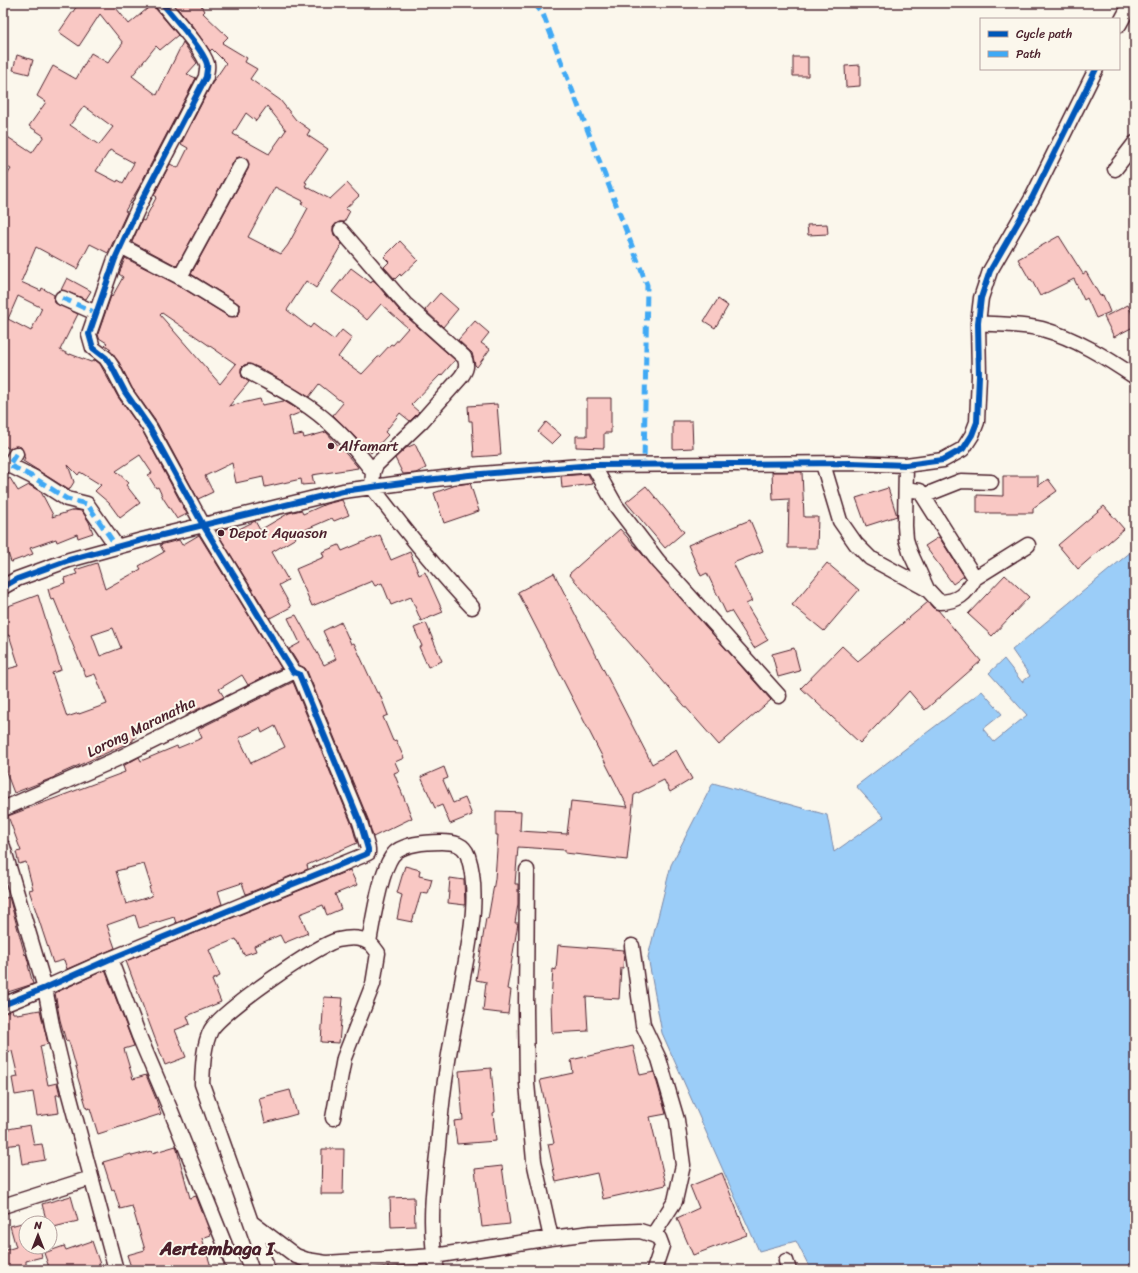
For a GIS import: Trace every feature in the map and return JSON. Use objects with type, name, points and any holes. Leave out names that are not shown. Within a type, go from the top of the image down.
[{"type":"street","points":[[3,1004],[45,988],[110,959],[368,853],[366,839],[360,822],[304,683],[299,674],[293,672],[203,525],[150,428],[125,392],[112,367],[106,358],[93,348],[89,334],[121,246],[161,162],[206,77],[207,65],[198,48],[162,3]]},
{"type":"street","points":[[1120,23],[1131,3]]},
{"type":"street","points":[[3,587],[17,579],[69,560],[203,525],[336,493],[372,487],[469,475],[593,466],[823,464],[906,465],[943,460],[963,449],[972,435],[977,422],[979,376],[978,323],[981,298],[990,271],[1032,198],[1096,70]]},
{"type":"street","points":[[1115,169],[1135,143]]},
{"type":"street","points":[[180,277],[241,165]]},
{"type":"street","points":[[341,230],[405,304],[464,357],[466,361],[466,370],[460,377],[421,422],[376,465],[373,472],[372,487],[416,544],[448,582],[472,607]]},
{"type":"street","points":[[121,246],[180,277],[232,309]]},
{"type":"street","points":[[62,298],[96,313]]},
{"type":"street","points":[[978,323],[1041,329],[1097,353],[1135,377]]},
{"type":"street","points":[[249,372],[301,401],[331,424],[359,454],[373,472]]},
{"type":"street","points":[[16,454],[9,465],[33,477],[67,499],[87,504],[117,547]]},
{"type":"street","points":[[823,464],[840,521],[856,544],[870,558],[927,589]]},
{"type":"street","points":[[906,465],[906,539],[910,552],[927,589],[939,602],[951,602],[961,596],[970,588],[975,578],[1028,545]]},
{"type":"street","points":[[593,466],[616,506],[658,561],[779,696]]},
{"type":"street","points":[[923,496],[961,482],[990,482]]},
{"type":"street","points":[[906,489],[920,490],[975,578]]},
{"type":"street","name":"Lorong Maranatha","points":[[3,809],[119,758],[293,672]]},
{"type":"street","points":[[369,942],[380,886],[389,861],[397,851],[416,844],[436,842],[457,844],[463,847],[470,864],[474,888],[472,920],[446,1076],[436,1162],[432,1218],[434,1256],[438,1270]]},
{"type":"street","points":[[3,848],[45,988],[66,1083],[116,1270]]},
{"type":"street","points":[[527,870],[527,1083],[534,1161],[551,1238]]},
{"type":"street","points":[[268,1270],[202,1084],[204,1056],[207,1041],[212,1028],[238,1003],[317,950],[337,940],[354,938],[369,942],[378,953],[373,984],[344,1058],[333,1118]]},
{"type":"street","points":[[632,946],[643,1025],[659,1059],[677,1120],[683,1165],[675,1201],[653,1235]]},
{"type":"street","points":[[110,959],[138,1036],[171,1111],[235,1270]]},
{"type":"street","points":[[3,1206],[91,1178]]},
{"type":"street","points":[[251,1222],[289,1251],[307,1260],[326,1263],[434,1256],[591,1233],[640,1231],[659,1238],[662,1246],[654,1270]]},
{"type":"water","points":[[1132,551],[1135,554],[1135,1270],[811,1270],[796,1241],[759,1251],[662,1033],[648,957],[671,865],[713,783],[827,815],[834,852],[884,817],[856,786],[982,691],[1002,714],[983,729],[994,742],[1027,715],[989,673],[1004,659],[1022,682],[1030,676],[1012,650]]},
{"type":"building","points":[[79,3],[112,3],[129,24],[154,3],[155,8],[178,35],[160,50],[156,46],[132,76],[157,95],[183,42],[197,63],[187,74],[196,78],[125,211],[127,212],[108,253],[90,244],[77,269],[36,247],[21,282],[41,291],[42,288],[54,295],[55,303],[78,314],[60,350],[91,362],[95,360],[100,364],[118,397],[143,432],[187,514],[177,519],[163,498],[158,487],[156,488],[148,475],[152,473],[140,455],[116,471],[129,483],[126,485],[140,503],[120,518],[109,503],[95,491],[101,485],[80,472],[78,475],[68,465],[74,482],[69,490],[23,461],[25,458],[21,447],[16,446],[10,449],[3,445],[3,181],[11,169],[3,164],[3,134],[32,153],[44,136],[29,126],[46,102],[37,96],[53,66],[76,79],[91,53],[108,63],[123,43],[100,14],[79,46],[59,32]],"holes":[[[84,106],[113,127],[99,145],[70,125]],[[110,150],[134,163],[123,183],[118,180],[117,182],[96,171]],[[18,296],[42,308],[31,331],[8,319]]]},
{"type":"building","points":[[173,3],[199,3],[205,11],[203,13],[228,37],[222,43],[247,58],[245,62],[257,69],[250,79],[280,100],[296,120],[310,130],[307,135],[328,149],[305,182],[307,183],[305,186],[330,199],[347,183],[359,196],[345,209],[350,211],[344,222],[339,222],[333,227],[334,235],[342,244],[316,288],[306,281],[287,310],[310,328],[313,324],[334,340],[342,330],[352,338],[338,357],[362,374],[391,344],[393,345],[408,328],[381,304],[367,320],[332,292],[351,268],[371,283],[373,280],[399,310],[455,360],[411,405],[419,412],[410,421],[400,413],[385,432],[388,435],[371,453],[333,415],[343,403],[319,384],[309,397],[260,368],[249,364],[244,365],[241,368],[242,377],[249,382],[229,406],[260,399],[262,405],[284,401],[302,412],[289,417],[293,436],[303,434],[304,438],[326,432],[358,468],[312,475],[314,484],[302,485],[301,479],[265,487],[263,477],[236,483],[232,463],[205,476],[213,492],[198,499],[157,423],[132,388],[119,362],[109,350],[111,349],[105,345],[107,343],[99,338],[98,334],[111,296],[112,297],[123,277],[119,274],[125,258],[176,284],[228,316],[236,317],[239,314],[240,305],[191,274],[248,169],[249,164],[245,158],[236,158],[234,161],[177,266],[132,242],[142,220],[144,221],[157,197],[154,195],[170,164],[178,168],[188,148],[181,144],[211,85],[226,63],[212,49],[210,51],[191,24],[192,22],[190,24]],"holes":[[[267,106],[286,130],[269,154],[233,134],[246,113],[256,121]],[[275,187],[303,201],[301,204],[308,208],[288,245],[281,254],[248,237]],[[162,313],[236,364],[220,384],[160,315]]]},
{"type":"building","points":[[17,55],[33,60],[29,74],[13,70]]},
{"type":"building","points":[[793,57],[808,57],[808,76],[793,76]]},
{"type":"building","points":[[860,65],[860,86],[846,87],[845,66]]},
{"type":"building","points":[[827,224],[828,234],[808,235],[807,225]]},
{"type":"building","points":[[1059,236],[1083,274],[1086,272],[1100,296],[1103,295],[1110,312],[1096,318],[1087,298],[1084,300],[1074,279],[1040,296],[1018,259]]},
{"type":"building","points":[[400,241],[418,260],[401,276],[400,274],[395,279],[384,267],[389,262],[384,257]]},
{"type":"building","points":[[67,278],[91,291],[86,299],[61,290]]},
{"type":"building","points":[[440,293],[458,309],[443,327],[425,310]]},
{"type":"building","points":[[718,299],[728,306],[715,328],[704,321]]},
{"type":"building","points":[[1128,305],[1135,320],[1135,326],[1114,337],[1104,317]]},
{"type":"building","points":[[475,321],[489,333],[481,343],[490,349],[477,367],[475,365],[472,353],[458,340]]},
{"type":"building","points":[[587,398],[611,398],[611,433],[604,433],[604,448],[576,447],[576,436],[587,436]]},
{"type":"building","points":[[497,404],[501,455],[474,457],[472,421],[469,421],[468,406]]},
{"type":"building","points":[[673,421],[692,421],[693,448],[673,449]]},
{"type":"building","points":[[546,422],[561,435],[552,444],[538,432]]},
{"type":"building","points":[[415,444],[426,468],[416,473],[403,474],[395,458],[406,448]]},
{"type":"building","points":[[772,472],[802,472],[804,517],[818,517],[817,548],[788,548],[789,499],[773,500]]},
{"type":"building","points":[[588,474],[593,484],[562,488],[561,476]]},
{"type":"building","points":[[1003,476],[1038,476],[1038,486],[1048,479],[1057,491],[1033,508],[1033,513],[977,513],[977,495],[1003,496]]},
{"type":"building","points":[[10,478],[18,491],[29,485],[41,492],[53,515],[52,517],[74,510],[82,511],[89,522],[93,533],[78,538],[77,534],[57,542],[56,539],[30,548],[33,554],[11,562],[3,539],[3,482]]},
{"type":"building","points":[[470,483],[479,511],[444,523],[434,493],[456,485]]},
{"type":"building","points":[[646,486],[684,532],[665,548],[626,502]]},
{"type":"building","points":[[888,488],[897,516],[866,526],[856,498]]},
{"type":"building","points":[[342,500],[349,515],[334,521],[332,518],[294,535],[296,538],[272,552],[288,580],[279,585],[291,607],[270,618],[216,531],[237,526],[239,529],[255,521],[260,530],[289,513],[301,510],[303,514],[326,504]]},
{"type":"building","points":[[1104,506],[1124,529],[1078,569],[1058,545]]},
{"type":"building","points":[[750,520],[763,551],[733,563],[752,601],[746,604],[768,640],[754,648],[731,611],[726,613],[707,573],[701,576],[688,545]]},
{"type":"building","points":[[620,529],[771,700],[719,745],[569,574]]},
{"type":"building","points":[[199,535],[281,668],[248,685],[242,675],[219,689],[224,697],[187,714],[184,709],[167,716],[134,733],[136,738],[133,739],[133,741],[55,777],[14,793],[3,764],[3,699],[5,698],[3,689],[3,670],[19,666],[9,635],[3,637],[3,608],[38,595],[61,670],[52,673],[67,717],[79,714],[107,704],[95,674],[86,677],[54,599],[51,600],[48,589],[65,583],[64,578],[77,574],[75,570],[97,563],[105,589],[141,569],[139,566],[164,552],[160,545],[179,540],[182,545]],"holes":[[[113,628],[121,648],[100,656],[92,635]]]},
{"type":"building","points":[[380,535],[391,560],[410,552],[419,575],[425,572],[443,612],[421,621],[411,597],[391,605],[382,583],[375,586],[372,581],[312,606],[296,569],[324,557],[322,552],[339,545],[342,551]]},
{"type":"building","points":[[939,537],[964,576],[953,584],[925,546]]},
{"type":"building","points":[[827,563],[859,590],[824,631],[792,605]]},
{"type":"building","points":[[554,573],[652,764],[676,750],[692,779],[670,792],[664,780],[634,795],[627,860],[565,853],[565,850],[518,847],[515,884],[518,884],[518,904],[515,923],[518,923],[507,989],[511,990],[508,1014],[483,1011],[486,982],[476,980],[486,918],[488,919],[495,879],[498,835],[496,835],[496,811],[521,812],[520,831],[567,834],[571,801],[628,807],[518,592]]},
{"type":"building","points":[[1005,575],[1029,597],[992,636],[968,614]]},
{"type":"building","points":[[928,602],[933,608],[938,610],[981,661],[925,710],[909,691],[860,743],[801,688],[842,646],[858,661]]},
{"type":"building","points":[[296,615],[324,665],[336,659],[323,631],[341,622],[351,644],[354,643],[377,693],[379,692],[388,715],[383,717],[393,741],[396,740],[404,758],[395,762],[399,771],[394,773],[412,818],[373,837],[368,819],[307,671],[299,665],[289,649],[300,643],[288,618]]},
{"type":"building","points":[[426,623],[442,661],[428,667],[419,647],[422,646],[414,628]]},
{"type":"building","points":[[794,648],[800,671],[778,677],[772,654]]},
{"type":"building","points":[[293,682],[352,825],[357,843],[307,865],[308,869],[246,894],[242,883],[218,891],[222,904],[176,923],[174,917],[139,928],[135,915],[107,925],[115,948],[67,969],[64,960],[53,963],[29,890],[33,889],[26,862],[19,864],[16,852],[21,851],[8,816],[125,772],[123,766],[139,757],[141,761],[177,746],[178,748],[202,738],[198,729]],"holes":[[[275,726],[285,747],[251,763],[239,738],[260,728],[262,733]],[[144,864],[151,886],[149,887],[152,896],[126,904],[116,871]]]},
{"type":"building","points":[[444,767],[448,778],[443,780],[453,803],[465,798],[472,815],[450,824],[442,805],[435,808],[421,777]]},
{"type":"building","points":[[405,866],[420,870],[419,876],[432,879],[428,894],[421,893],[412,922],[397,919],[402,895],[397,893]]},
{"type":"building","points":[[350,870],[357,885],[335,894],[341,909],[327,915],[323,905],[300,914],[308,933],[284,943],[280,935],[254,946],[256,951],[244,955],[236,939],[209,950],[220,976],[212,980],[221,1002],[187,1016],[190,1024],[175,1030],[186,1057],[165,1065],[126,961]]},
{"type":"building","points":[[450,878],[464,880],[465,905],[448,903]]},
{"type":"building","points":[[9,897],[25,955],[26,954],[33,984],[8,992],[9,994],[3,996],[3,899]]},
{"type":"building","points":[[558,945],[624,950],[619,999],[586,997],[588,1031],[552,1033],[551,1002],[553,969],[556,970]]},
{"type":"building","points":[[105,970],[134,1046],[124,1049],[133,1079],[146,1075],[161,1114],[98,1134],[90,1108],[87,1109],[70,1045],[68,1040],[66,1041],[55,993]]},
{"type":"building","points":[[324,997],[343,998],[339,1043],[321,1042]]},
{"type":"building","points":[[12,1010],[13,1013],[17,1014],[40,1010],[48,1044],[40,1046],[48,1085],[57,1083],[60,1095],[56,1095],[59,1113],[37,1116],[33,1092],[15,1095],[12,1078],[18,1077],[12,1051],[3,1053],[3,1039],[5,1038],[3,1013]]},
{"type":"building","points":[[633,1046],[640,1075],[654,1072],[666,1114],[650,1117],[666,1185],[603,1199],[597,1173],[556,1182],[548,1144],[554,1143],[540,1080],[573,1073],[571,1060]]},
{"type":"building","points":[[491,1068],[496,1141],[457,1144],[454,1121],[463,1120],[459,1071]]},
{"type":"building","points":[[290,1090],[297,1114],[265,1123],[259,1098]]},
{"type":"building","points":[[30,1125],[34,1145],[42,1144],[45,1160],[22,1164],[19,1144],[5,1146],[3,1130]]},
{"type":"building","points":[[176,1146],[190,1198],[196,1196],[211,1235],[202,1238],[212,1270],[132,1270],[127,1255],[145,1250],[132,1206],[120,1209],[103,1162],[131,1154],[132,1156],[151,1151],[152,1153]]},
{"type":"building","points":[[322,1149],[344,1149],[343,1194],[321,1194]]},
{"type":"building","points":[[502,1166],[510,1224],[482,1227],[475,1169]]},
{"type":"building","points":[[722,1173],[747,1235],[693,1255],[677,1218],[699,1208],[690,1186]]},
{"type":"building","points":[[71,1196],[78,1221],[58,1226],[58,1215],[45,1215],[42,1204]]},
{"type":"building","points":[[414,1197],[415,1226],[391,1227],[390,1198]]},
{"type":"building","points":[[18,1224],[18,1255],[42,1255],[42,1257],[26,1261],[26,1270],[3,1270],[3,1251],[16,1247],[10,1226]]},
{"type":"building","points":[[92,1241],[102,1270],[50,1270],[45,1255],[58,1255],[58,1248],[64,1246],[66,1250]]},
{"type":"marked path","points":[[534,3],[543,14],[647,285],[644,465]]},
{"type":"marked path","points":[[62,298],[96,313]]},
{"type":"marked path","points":[[16,454],[9,465],[33,477],[67,499],[87,504],[117,547]]},
{"type":"cycle path","points":[[3,1005],[110,959],[368,853],[360,822],[299,674],[293,672],[203,525],[150,428],[125,392],[106,358],[93,348],[89,334],[115,259],[141,202],[206,77],[207,66],[200,50],[162,3]]},
{"type":"cycle path","points":[[3,587],[17,579],[69,560],[142,540],[343,491],[469,475],[593,465],[851,463],[906,465],[943,460],[963,449],[972,435],[977,422],[979,376],[978,323],[981,298],[990,271],[1032,198],[1096,70]]},
{"type":"place","name":"Alfamart","points":[[331,446]]},
{"type":"place","name":"Depot Aquason","points":[[221,533]]},
{"type":"district","name":"Aertembaga I","points":[[217,1248]]}]
